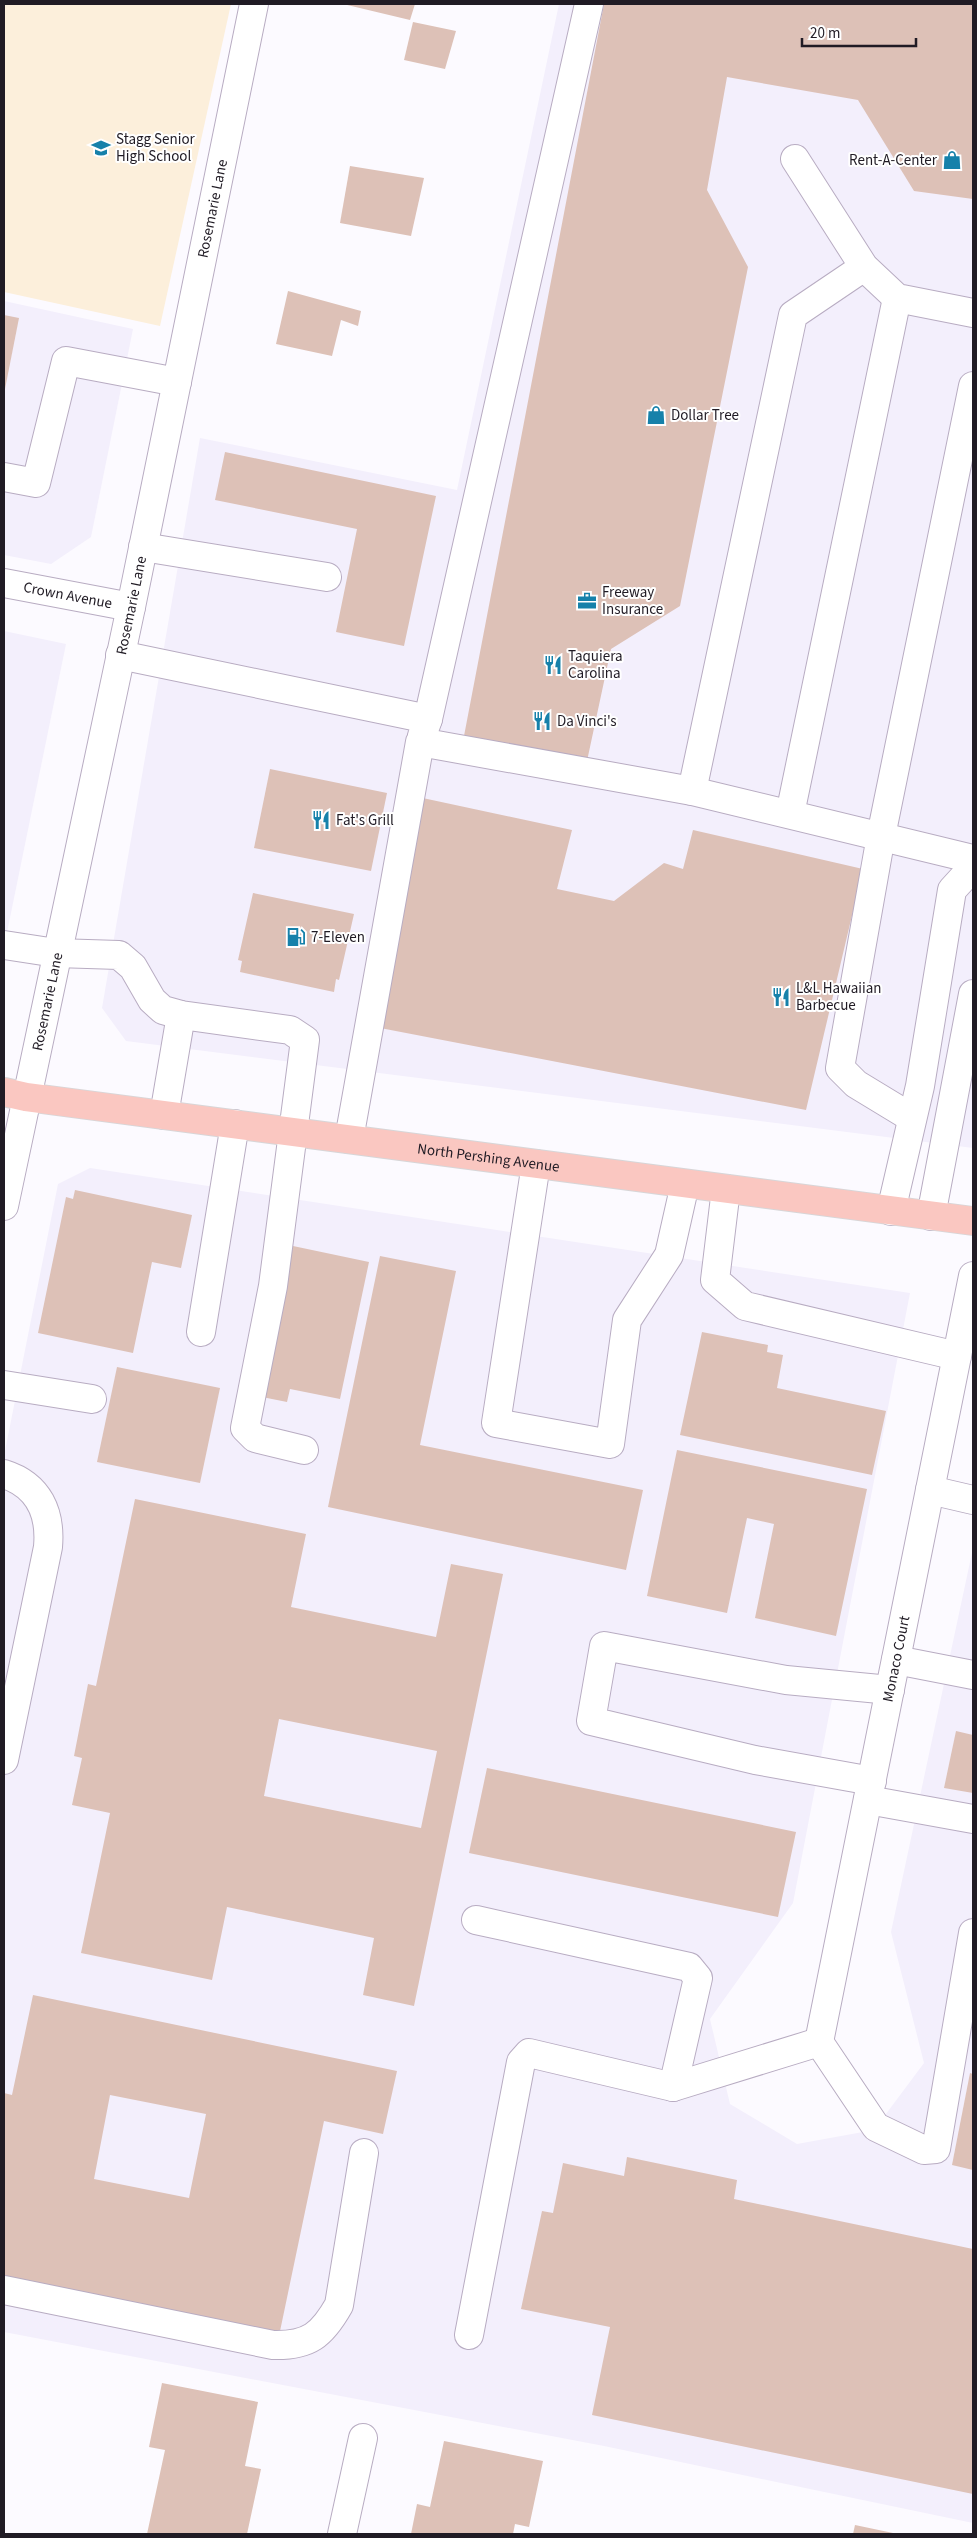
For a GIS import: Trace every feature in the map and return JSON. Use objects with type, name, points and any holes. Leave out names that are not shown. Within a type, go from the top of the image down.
[{"type":"main road","name":"North Pershing Avenue","points":[[15,1094],[973,1222]]},
{"type":"street","name":"Rosemarie Lane","points":[[4,1206],[15,1094],[56,952],[131,607],[254,4]]},
{"type":"street","points":[[349,1139],[424,730],[589,4]]},
{"type":"street","points":[[795,160],[864,267],[897,298],[973,313]]},
{"type":"street","points":[[692,791],[792,315],[864,267]]},
{"type":"street","points":[[790,814],[897,298]]},
{"type":"street","points":[[4,477],[36,483],[66,360],[177,382]]},
{"type":"street","points":[[912,1118],[856,1084],[840,1068],[882,836],[973,386]]},
{"type":"street","points":[[143,547],[327,577]]},
{"type":"street","name":"Crown Avenue","points":[[4,582],[131,607]]},
{"type":"street","points":[[120,655],[424,730],[790,814],[973,859]]},
{"type":"street","points":[[891,1211],[920,1086],[952,890],[973,867]]},
{"type":"street","points":[[4,945],[56,952],[119,955],[133,966],[152,1000],[164,1010],[181,1015],[290,1030],[305,1040],[273,1286],[245,1428],[254,1438],[304,1450]]},
{"type":"street","points":[[931,1216],[973,994]]},
{"type":"street","points":[[164,1115],[181,1015]]},
{"type":"street","points":[[201,1332],[235,1124]]},
{"type":"street","points":[[536,1164],[496,1423],[610,1444],[627,1320],[669,1255],[685,1184]]},
{"type":"street","points":[[726,1189],[715,1280],[745,1306],[964,1343]]},
{"type":"street","name":"Monaco Court","points":[[819,2042],[930,1490],[964,1343],[973,1276]]},
{"type":"street","points":[[4,1385],[92,1399]]},
{"type":"street","points":[[4,1474],[36,1494],[45,1509],[50,1527],[48,1547],[4,1760]]},
{"type":"street","points":[[930,1490],[973,1500]]},
{"type":"street","points":[[890,1690],[786,1680],[604,1646],[591,1721],[756,1760],[973,1819]]},
{"type":"street","points":[[896,1660],[973,1675]]},
{"type":"street","points":[[476,1920],[689,1967],[698,1978],[672,2087]]},
{"type":"street","points":[[469,2335],[521,2062],[530,2053],[672,2087],[819,2042],[876,2127],[924,2150],[936,2149],[973,1933]]},
{"type":"street","points":[[4,2290],[273,2345],[294,2346],[317,2336],[330,2321],[339,2305],[364,2153]]},
{"type":"street","points":[[342,2534],[363,2438]]},
{"type":"shaded area","name":"Stagg Senior High School","points":[[4,4],[231,4],[160,326],[4,292]]},
{"type":"shaded area","points":[[559,4],[973,4],[973,1148],[126,1041],[102,1008],[200,438],[457,490]]},
{"type":"shaded area","points":[[4,301],[133,329],[91,537],[51,564],[4,555]]},
{"type":"shaded area","points":[[4,631],[66,644],[4,947]]},
{"type":"shaded area","points":[[90,1168],[910,1293],[793,1903],[710,2019],[730,2104],[797,2144],[874,2130],[924,2063],[891,1932],[973,1548],[973,2523],[604,2446],[4,2332],[4,1456],[58,1184]]},
{"type":"building","points":[[343,4],[415,4],[410,20]]},
{"type":"building","points":[[604,4],[973,4],[973,199],[914,191],[858,100],[727,77],[707,190],[748,267],[680,606],[611,649],[587,761],[464,736]]},
{"type":"building","points":[[413,22],[456,31],[445,69],[404,60]]},
{"type":"building","points":[[350,166],[424,178],[411,236],[340,223]]},
{"type":"building","points":[[288,291],[361,311],[358,326],[341,320],[332,356],[276,344]]},
{"type":"building","points":[[4,315],[19,318],[5,389],[4,389]]},
{"type":"building","points":[[225,452],[436,496],[404,646],[336,632],[357,529],[215,500]]},
{"type":"building","name":"Fat's Grill","points":[[270,769],[387,793],[371,871],[254,848]]},
{"type":"building","points":[[418,797],[572,830],[557,889],[614,901],[664,863],[683,869],[693,830],[863,869],[806,1110],[375,1027]]},
{"type":"building","name":"7-Eleven","points":[[253,893],[354,914],[339,980],[336,979],[334,992],[240,972],[242,961],[238,960]]},
{"type":"building","points":[[75,1190],[192,1215],[181,1268],[152,1262],[133,1353],[38,1333],[66,1197],[73,1199]]},
{"type":"building","points":[[293,1246],[369,1262],[340,1399],[290,1389],[287,1402],[262,1397]]},
{"type":"building","points":[[380,1256],[456,1271],[420,1445],[643,1490],[626,1570],[328,1507]]},
{"type":"building","points":[[702,1332],[768,1345],[767,1352],[783,1355],[777,1388],[886,1411],[872,1475],[680,1435]]},
{"type":"building","points":[[117,1367],[220,1388],[200,1483],[97,1462]]},
{"type":"building","points":[[677,1450],[867,1489],[836,1636],[755,1618],[774,1524],[747,1518],[727,1613],[647,1596]]},
{"type":"building","points":[[135,1499],[306,1534],[291,1607],[436,1637],[451,1564],[503,1574],[414,2006],[363,1995],[374,1938],[227,1907],[212,1980],[81,1953],[110,1813],[72,1805],[82,1758],[74,1756],[88,1684],[96,1686]],"holes":[[[279,1719],[437,1751],[421,1828],[264,1796]]]},
{"type":"building","points":[[956,1731],[973,1735],[973,1793],[944,1788]]},
{"type":"building","points":[[487,1768],[796,1832],[778,1917],[469,1853]]},
{"type":"building","points":[[33,1995],[397,2071],[383,2134],[324,2121],[279,2336],[4,2279],[4,2093],[12,2095]],"holes":[[[110,2095],[206,2114],[189,2198],[94,2179]]]},
{"type":"building","points":[[970,2073],[973,2074],[973,2170],[952,2165]]},
{"type":"building","points":[[627,2157],[737,2180],[734,2199],[973,2249],[973,2494],[592,2415],[610,2327],[521,2309],[542,2211],[553,2213],[563,2163],[624,2176]]},
{"type":"building","points":[[162,2383],[258,2402],[245,2466],[261,2469],[247,2534],[147,2534],[165,2450],[149,2447]]},
{"type":"building","points":[[444,2441],[543,2461],[529,2527],[515,2524],[513,2534],[411,2534],[417,2504],[430,2507]]},
{"type":"building","points":[[855,2525],[893,2533],[893,2534],[853,2534]]},
{"type":"place","name":"Stagg Senior High School","points":[[101,148]]},
{"type":"place","name":"Rent-A-Center","points":[[952,160]]},
{"type":"place","name":"Dollar Tree","points":[[656,415]]},
{"type":"place","name":"Freeway Insurance","points":[[587,601]]},
{"type":"place","name":"Taquiera Carolina","points":[[553,665]]},
{"type":"place","name":"Da Vinci's","points":[[542,721]]},
{"type":"place","name":"Fat's Grill","points":[[321,820]]},
{"type":"place","name":"7-Eleven","points":[[296,937]]},
{"type":"place","name":"L&L Hawaiian Barbecue","points":[[781,997]]}]
